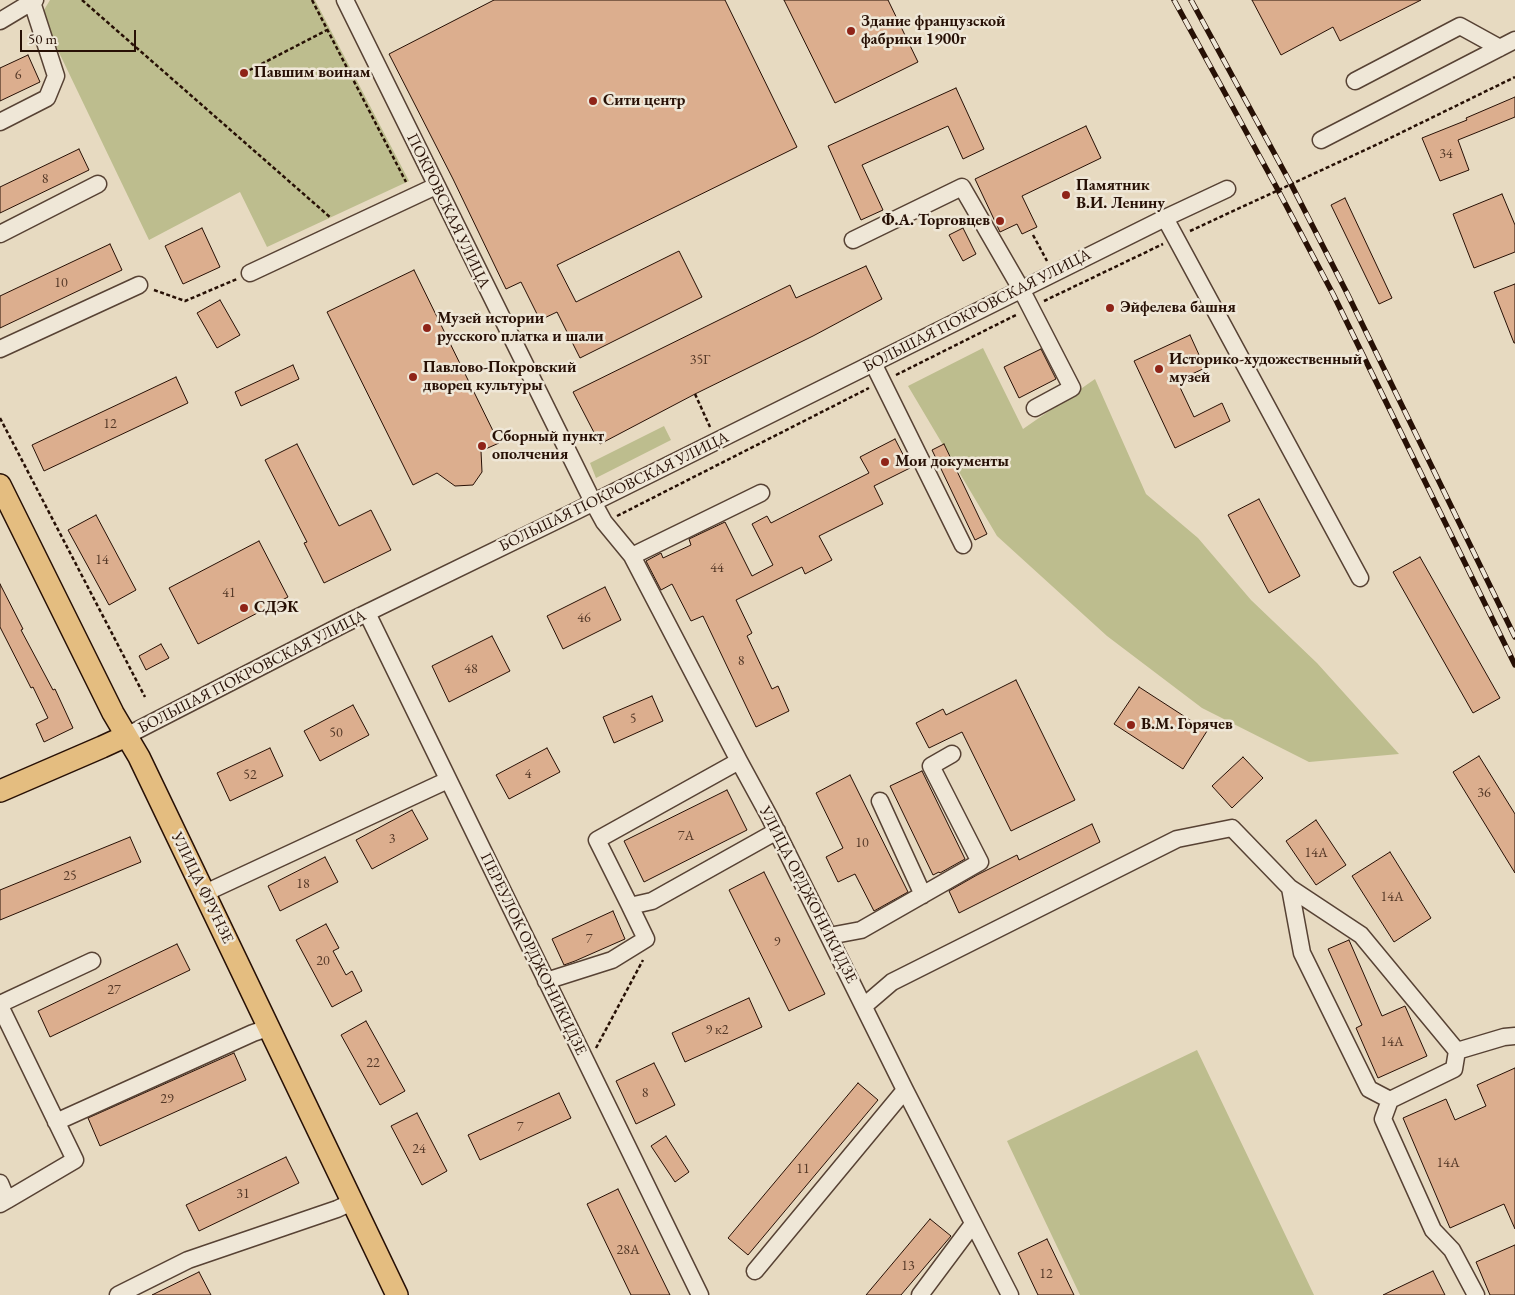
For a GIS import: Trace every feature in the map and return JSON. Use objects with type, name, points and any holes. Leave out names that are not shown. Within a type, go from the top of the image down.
[{"type":"main road","name":"УЛИЦА ФРУНЗЕ","points":[[0,484],[113,713],[139,757],[397,1295]]},
{"type":"main road","name":"БОЛЬШАЯ ПОКРОВСКАЯ УЛИЦА","points":[[0,791],[126,736]]},
{"type":"street","name":"ПОКРОВСКАЯ УЛИЦА","points":[[345,0],[593,502]]},
{"type":"street","points":[[0,20],[34,1],[56,76],[47,98],[0,122]]},
{"type":"street","points":[[1355,81],[1460,26],[1500,48]]},
{"type":"street","points":[[1321,140],[1515,40]]},
{"type":"street","points":[[0,234],[98,184]]},
{"type":"street","points":[[250,273],[436,186]]},
{"type":"street","points":[[853,240],[962,187],[1021,290],[1072,388],[1036,408]]},
{"type":"street","name":"БОЛЬШАЯ ПОКРОВСКАЯ УЛИЦА","points":[[126,736],[367,613],[1227,188]]},
{"type":"street","points":[[1165,218],[1360,578]]},
{"type":"street","points":[[0,349],[139,285]]},
{"type":"street","points":[[879,360],[882,381],[963,545]]},
{"type":"street","points":[[632,556],[761,493]]},
{"type":"street","name":"УЛИЦА ОРДЖОНИКИДЗЕ","points":[[593,502],[604,522],[632,556],[777,831],[905,1090],[1010,1295]]},
{"type":"street","name":"ПЕРЕУЛОК ОРДЖОНИКИДЗЕ","points":[[367,613],[700,1295]]},
{"type":"street","points":[[829,936],[861,930],[980,862],[931,766],[952,754]]},
{"type":"street","points":[[546,981],[612,960],[646,939],[597,840],[739,761]]},
{"type":"street","points":[[205,893],[448,780]]},
{"type":"street","points":[[880,801],[923,895]]},
{"type":"street","points":[[864,1006],[892,982],[1177,839],[1232,828],[1290,888],[1361,935],[1456,1051],[1454,1069],[1390,1100],[1383,1119],[1433,1230],[1452,1250],[1476,1295]]},
{"type":"street","points":[[630,906],[652,901],[777,831]]},
{"type":"street","points":[[1290,888],[1302,953],[1369,1089],[1390,1100]]},
{"type":"street","points":[[0,1183],[3,1202],[74,1160],[0,1005],[92,961]]},
{"type":"street","points":[[56,1122],[253,1033],[268,1028]]},
{"type":"street","points":[[1456,1051],[1504,1037],[1515,1036]]},
{"type":"street","points":[[755,1270],[905,1090]]},
{"type":"street","points":[[118,1295],[188,1260],[338,1209],[352,1202]]},
{"type":"street","points":[[920,1295],[973,1224]]},
{"type":"path","points":[[82,0],[344,229]]},
{"type":"path","points":[[312,0],[413,196]]},
{"type":"path","points":[[244,73],[327,30]]},
{"type":"path","points":[[614,518],[882,381],[1030,308],[1378,144],[1515,77]]},
{"type":"path","points":[[1033,235],[1048,262]]},
{"type":"path","points":[[139,285],[185,301],[250,273]]},
{"type":"path","points":[[695,394],[710,427]]},
{"type":"path","points":[[0,418],[145,697]]},
{"type":"path","points":[[587,1065],[650,947],[646,939]]},
{"type":"green space","points":[[50,0],[315,0],[409,181],[267,247],[240,192],[149,240],[41,15]]},
{"type":"green space","points":[[983,348],[1023,429],[1095,379],[1146,494],[1198,538],[1251,600],[1317,663],[1399,754],[1309,762],[1202,708],[1107,636],[997,536],[908,386]]},
{"type":"green space","points":[[664,426],[671,440],[596,478],[590,463]]},
{"type":"green space","points":[[1197,1050],[1314,1295],[1080,1295],[1007,1141]]},
{"type":"building","name":"Сити центр","points":[[494,0],[725,0],[797,147],[557,265],[576,302],[679,251],[702,297],[580,358],[557,312],[540,320],[521,282],[506,289],[453,179],[389,54]]},
{"type":"building","name":"Здание французской фабрики 1900г","points":[[784,0],[888,0],[918,62],[835,103]]},
{"type":"building","points":[[1252,0],[1421,0],[1340,41],[1333,27],[1281,55]]},
{"type":"building","points":[[28,55],[40,82],[0,101],[0,68]]},
{"type":"building","points":[[956,88],[984,149],[963,159],[948,126],[862,165],[883,210],[861,220],[828,146]]},
{"type":"building","points":[[1515,97],[1515,117],[1458,140],[1469,170],[1440,181],[1422,138],[1467,120],[1466,118]]},
{"type":"building","points":[[1086,126],[1101,158],[1022,196],[1037,227],[1022,234],[1017,224],[1000,232],[975,179]]},
{"type":"building","points":[[79,149],[89,170],[0,213],[0,187]]},
{"type":"building","points":[[1502,194],[1515,225],[1515,252],[1474,268],[1453,214]]},
{"type":"building","points":[[1345,198],[1392,298],[1379,304],[1331,205]]},
{"type":"building","points":[[202,228],[220,267],[183,284],[165,246]]},
{"type":"building","points":[[963,228],[976,254],[963,261],[949,235]]},
{"type":"building","points":[[110,244],[122,270],[0,328],[0,296]]},
{"type":"building","points":[[866,266],[882,299],[600,444],[573,392],[790,285],[796,298]]},
{"type":"building","name":"Павлово-Покровский дворец культуры","points":[[414,270],[499,443],[481,451],[482,472],[473,485],[455,486],[437,473],[413,485],[327,312]]},
{"type":"building","points":[[1515,284],[1515,343],[1514,343],[1494,292]]},
{"type":"building","points":[[220,300],[240,335],[217,348],[197,313]]},
{"type":"building","points":[[1190,335],[1205,368],[1177,381],[1194,417],[1222,403],[1230,421],[1175,448],[1134,361]]},
{"type":"building","points":[[1041,349],[1056,379],[1019,398],[1004,367]]},
{"type":"building","points":[[293,365],[299,379],[241,406],[235,392]]},
{"type":"building","points":[[176,377],[188,403],[44,471],[32,445]]},
{"type":"building","points":[[895,439],[910,468],[874,486],[883,504],[819,536],[832,560],[805,574],[802,567],[736,600],[752,633],[747,636],[772,689],[778,686],[789,711],[756,727],[703,616],[691,621],[672,584],[661,590],[646,561],[661,553],[663,558],[691,545],[689,539],[725,522],[752,576],[773,565],[752,524],[767,516],[771,523],[869,473],[860,457]]},
{"type":"building","points":[[297,444],[339,526],[371,510],[391,550],[324,583],[304,543],[307,542],[265,460]]},
{"type":"building","points":[[944,444],[987,534],[975,540],[932,450]]},
{"type":"building","points":[[1259,499],[1300,576],[1269,593],[1228,515]]},
{"type":"building","points":[[96,515],[136,590],[109,605],[68,530]]},
{"type":"building","points":[[259,541],[288,597],[198,644],[169,588]]},
{"type":"building","points":[[1420,557],[1500,698],[1473,713],[1393,572]]},
{"type":"building","points":[[0,584],[23,629],[21,630],[53,690],[55,689],[73,728],[44,742],[36,724],[48,718],[0,627]]},
{"type":"building","points":[[605,587],[621,620],[563,649],[547,616]]},
{"type":"building","points":[[492,636],[510,671],[449,702],[432,666]]},
{"type":"building","points":[[161,644],[169,658],[146,670],[139,656]]},
{"type":"building","points":[[1016,680],[1075,800],[1011,831],[962,732],[929,748],[916,723],[943,709],[946,715]]},
{"type":"building","points":[[1139,687],[1207,731],[1183,769],[1114,724]]},
{"type":"building","points":[[652,696],[663,721],[614,743],[603,717]]},
{"type":"building","points":[[353,705],[369,735],[320,761],[304,731]]},
{"type":"building","points":[[270,748],[283,776],[230,801],[217,773]]},
{"type":"building","points":[[547,748],[560,772],[509,799],[496,775]]},
{"type":"building","points":[[1479,756],[1515,814],[1515,873],[1453,772]]},
{"type":"building","points":[[1243,757],[1263,778],[1232,808],[1212,786]]},
{"type":"building","points":[[922,771],[965,859],[933,875],[890,786]]},
{"type":"building","points":[[850,775],[908,892],[874,911],[855,874],[838,882],[826,857],[843,848],[816,793]]},
{"type":"building","points":[[727,790],[747,830],[644,882],[624,841]]},
{"type":"building","points":[[412,810],[428,839],[372,869],[356,840]]},
{"type":"building","points":[[1316,820],[1346,865],[1316,885],[1286,841]]},
{"type":"building","points":[[1092,824],[1100,842],[959,913],[949,891],[1017,855],[1019,860]]},
{"type":"building","points":[[130,837],[141,862],[0,920],[0,890]]},
{"type":"building","points":[[1390,852],[1431,918],[1394,942],[1352,876]]},
{"type":"building","points":[[325,857],[338,882],[280,911],[268,886]]},
{"type":"building","points":[[764,872],[825,994],[789,1011],[729,890]]},
{"type":"building","points":[[613,911],[625,939],[564,965],[552,939]]},
{"type":"building","points":[[326,924],[339,948],[333,951],[346,975],[352,971],[362,991],[332,1007],[296,940]]},
{"type":"building","points":[[1349,940],[1382,1016],[1405,1006],[1427,1056],[1378,1078],[1356,1028],[1362,1025],[1328,949]]},
{"type":"building","points":[[177,944],[190,970],[50,1037],[38,1011]]},
{"type":"building","points":[[749,998],[762,1027],[685,1062],[672,1033]]},
{"type":"building","points":[[366,1021],[405,1091],[380,1105],[341,1035]]},
{"type":"building","points":[[234,1053],[246,1080],[100,1146],[88,1118]]},
{"type":"building","points":[[654,1063],[675,1105],[636,1124],[616,1081]]},
{"type":"building","points":[[1515,1068],[1515,1229],[1504,1204],[1450,1228],[1403,1118],[1446,1099],[1455,1120],[1486,1106],[1477,1085]]},
{"type":"building","points":[[858,1083],[878,1100],[748,1255],[728,1238]]},
{"type":"building","points":[[559,1093],[571,1118],[480,1160],[468,1135]]},
{"type":"building","points":[[417,1113],[447,1171],[422,1185],[391,1126]]},
{"type":"building","points":[[666,1136],[689,1172],[675,1182],[651,1146]]},
{"type":"building","points":[[286,1157],[299,1183],[199,1231],[186,1205]]},
{"type":"building","points":[[618,1189],[670,1295],[631,1295],[587,1204]]},
{"type":"building","points":[[930,1219],[951,1236],[901,1295],[866,1295]]},
{"type":"building","points":[[1047,1239],[1074,1295],[1038,1295],[1018,1253]]},
{"type":"building","points":[[1515,1245],[1515,1295],[1490,1295],[1476,1262]]},
{"type":"building","points":[[1433,1271],[1445,1295],[1383,1295]]},
{"type":"building","points":[[199,1272],[211,1295],[152,1295]]},
{"type":"railway","points":[[1174,0],[1333,294],[1515,665]]},
{"type":"railway","points":[[1191,0],[1291,184],[1347,293],[1515,637]]},
{"type":"place","name":"Здание французской фабрики 1900г","points":[[851,31]]},
{"type":"place","name":"Павшим воинам","points":[[244,73]]},
{"type":"place","name":"Сити центр","points":[[593,101]]},
{"type":"place","name":"Памятник В.И. Ленину","points":[[1066,195]]},
{"type":"place","name":"Ф.А. Торговцев","points":[[1000,221]]},
{"type":"place","name":"Эйфелева башня","points":[[1110,308]]},
{"type":"place","name":"Музей истории русского платка и шали","points":[[427,328]]},
{"type":"place","name":"Историко-художественный музей","points":[[1159,369]]},
{"type":"place","name":"Павлово-Покровский дворец культуры","points":[[413,377]]},
{"type":"place","name":"Сборный пункт ополчения","points":[[482,446]]},
{"type":"place","name":"Мои документы","points":[[885,462]]},
{"type":"place","name":"СДЭК","points":[[244,608]]},
{"type":"place","name":"В.М. Горячев","points":[[1131,725]]}]
